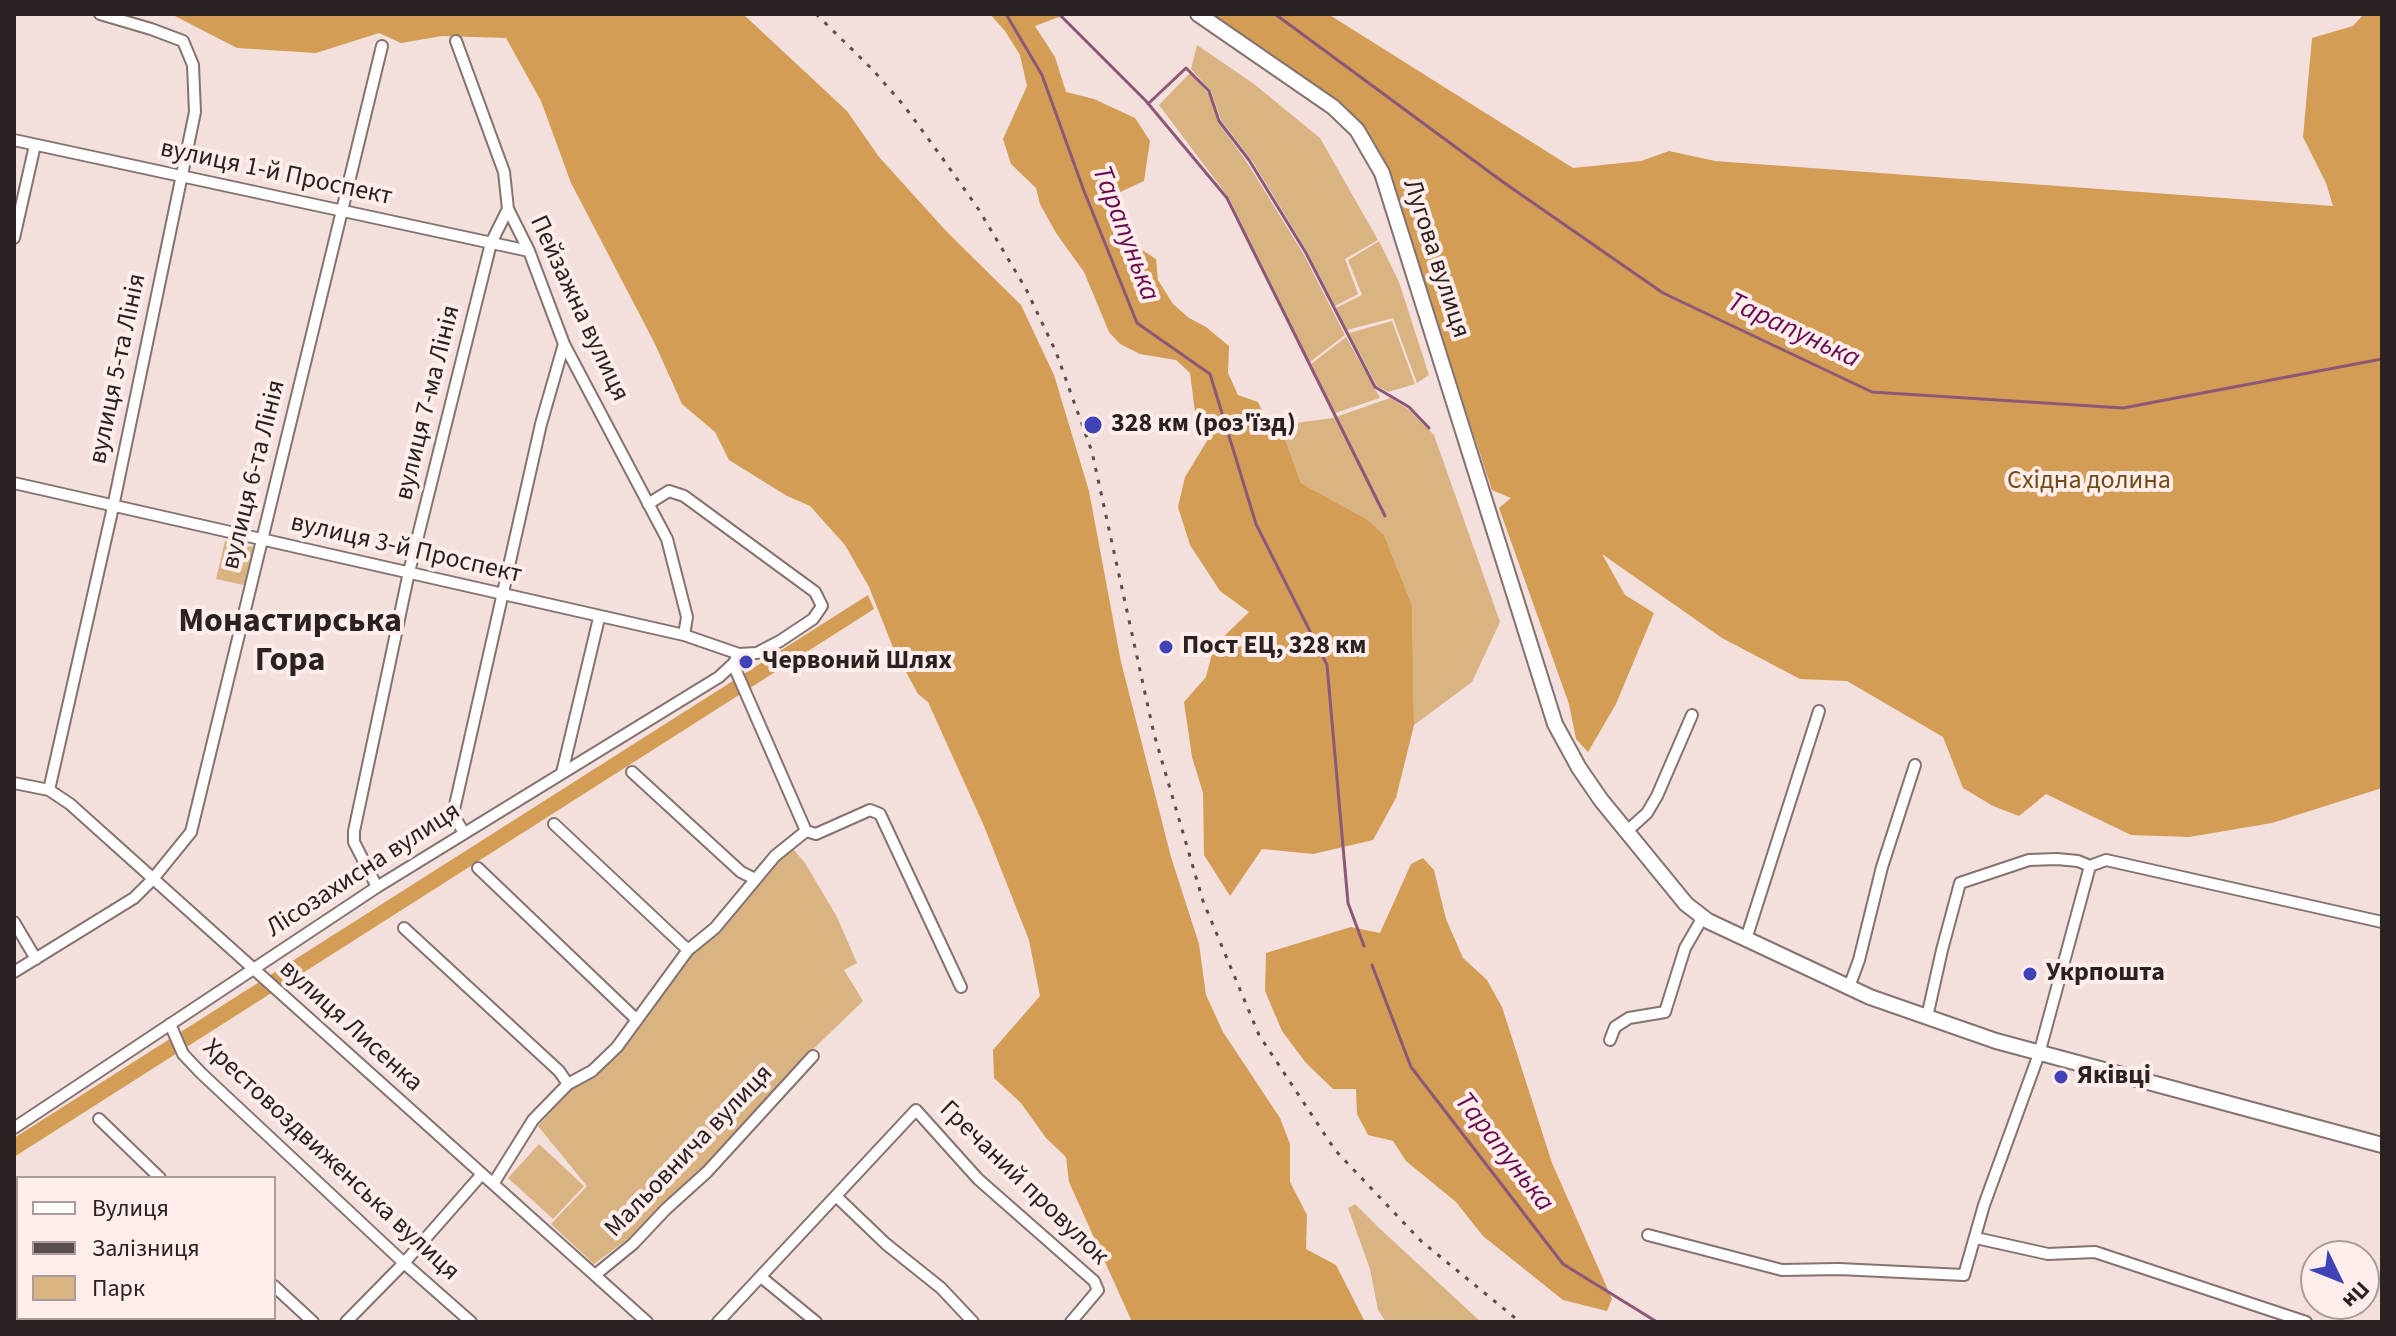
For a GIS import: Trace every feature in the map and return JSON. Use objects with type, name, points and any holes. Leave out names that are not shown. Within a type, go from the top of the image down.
[{"type":"street","name":"вулиця 5-та Лінія","points":[[49,790],[113,507],[195,112],[193,65],[183,41],[100,14]]},
{"type":"street","name":"Лугова вулиця","points":[[1198,14],[1333,107],[1357,130],[1382,173],[1555,724],[1579,768],[1626,832],[1686,904],[1703,917],[1746,939],[1849,987],[1927,1017],[2039,1054],[2382,1145]]},
{"type":"street","name":"Пейзажна вулиця","points":[[456,41],[504,172],[508,209],[529,251],[564,344],[667,539],[687,617],[684,635]]},
{"type":"street","name":"вулиця 6-та Лінія","points":[[14,972],[134,898],[191,832],[382,46]]},
{"type":"street","name":"вулиця 1-й Проспект","points":[[14,140],[529,251]]},
{"type":"street","points":[[14,238],[35,145]]},
{"type":"street","name":"вулиця 7-ма Лінія","points":[[377,887],[354,842],[354,831],[409,572],[491,243],[508,209]]},
{"type":"street","points":[[464,833],[453,814],[541,424],[564,344]]},
{"type":"street","name":"вулиця 3-й Проспект","points":[[14,483],[684,635],[736,659]]},
{"type":"street","name":"Лісозахисна вулиця","points":[[14,1128],[377,887],[719,677],[736,659],[757,653],[813,619],[822,606],[815,592],[684,496],[669,491],[648,504]]},
{"type":"street","points":[[562,773],[599,618]]},
{"type":"street","points":[[736,659],[811,832]]},
{"type":"street","points":[[1746,939],[1819,711]]},
{"type":"street","points":[[1626,832],[1647,813],[1657,796],[1692,715]]},
{"type":"street","points":[[1849,987],[1859,960],[1882,867],[1915,765]]},
{"type":"street","points":[[632,772],[741,872],[755,879]]},
{"type":"street","name":"вулиця Лисенка","points":[[14,783],[49,790],[70,804],[647,1322]]},
{"type":"street","points":[[493,1184],[533,1120],[568,1084],[603,1062],[688,950],[715,928],[775,856],[811,832],[870,810],[880,814],[961,987]]},
{"type":"street","points":[[554,824],[688,950]]},
{"type":"street","points":[[1927,1017],[1960,883],[2029,860],[2067,860],[2090,866],[2106,860],[2382,922]]},
{"type":"street","points":[[1648,1235],[1782,1270],[1839,1269],[1964,1275],[1984,1205],[2039,1054],[2090,866]]},
{"type":"street","points":[[478,868],[637,1020]]},
{"type":"street","points":[[1610,1040],[1615,1027],[1629,1018],[1665,1012],[1685,948],[1703,917]]},
{"type":"street","points":[[14,922],[36,959]]},
{"type":"street","points":[[404,928],[559,1071],[568,1084]]},
{"type":"street","name":"Хрестовоздвиженська вулиця","points":[[170,1024],[183,1054],[201,1073],[471,1322]]},
{"type":"street","name":"Мальовнича вулиця","points":[[595,1275],[633,1244],[707,1172],[813,1056]]},
{"type":"street","name":"Гречаний провулок","points":[[837,1197],[916,1110],[978,1179],[1094,1281],[1098,1290],[1071,1322]]},
{"type":"street","points":[[99,1119],[158,1176]]},
{"type":"street","points":[[346,1322],[404,1263],[482,1174]]},
{"type":"street","points":[[718,1322],[837,1197],[886,1244],[941,1288],[973,1322]]},
{"type":"street","points":[[1976,1238],[2048,1254],[2095,1252],[2306,1322]]},
{"type":"street","points":[[761,1277],[816,1322]]},
{"type":"street","points":[[276,1288],[313,1322]]},
{"type":"green space","points":[[171,14],[743,14],[847,111],[879,157],[947,232],[1021,305],[1054,375],[1089,491],[1121,662],[1171,857],[1199,944],[1206,995],[1223,1032],[1280,1118],[1290,1144],[1290,1182],[1307,1215],[1306,1249],[1336,1265],[1365,1322],[1132,1322],[1069,1182],[1066,1157],[1046,1138],[1021,1103],[994,1078],[993,1050],[1040,996],[1029,940],[984,826],[928,702],[918,694],[894,650],[869,587],[845,545],[810,506],[787,496],[729,460],[715,432],[682,404],[654,342],[571,183],[541,101],[506,38],[442,36],[401,43],[379,33],[316,53],[237,48]]},
{"type":"green space","points":[[990,14],[1060,14],[1035,26],[1055,57],[1066,92],[1094,99],[1135,118],[1150,141],[1144,181],[1118,193],[1108,216],[1124,238],[1156,259],[1158,280],[1173,304],[1229,346],[1228,373],[1238,395],[1258,402],[1263,413],[1280,425],[1301,483],[1368,520],[1384,535],[1412,605],[1414,725],[1396,798],[1373,840],[1313,854],[1262,849],[1230,896],[1204,855],[1203,793],[1192,757],[1184,702],[1206,677],[1214,646],[1249,612],[1220,591],[1190,545],[1178,507],[1185,477],[1210,436],[1195,412],[1190,373],[1176,360],[1140,354],[1120,344],[1109,332],[1084,272],[1056,233],[1040,204],[1036,188],[1011,164],[1003,139],[1027,86],[1020,55]]},
{"type":"green space","name":"Східна долина","points":[[1205,14],[1328,14],[1573,168],[1641,161],[1669,151],[1715,161],[2333,206],[2326,183],[2303,137],[2312,38],[2353,26],[2364,14],[2382,14],[2382,788],[2272,823],[2189,837],[2131,835],[2046,794],[2019,816],[1993,806],[1963,788],[1943,737],[1847,681],[1800,679],[1722,638],[1602,554],[1625,595],[1654,613],[1616,704],[1588,752],[1576,739],[1569,704],[1499,508],[1511,498],[1492,490],[1386,171],[1360,128]]},
{"type":"green space","points":[[1197,45],[1254,84],[1320,138],[1378,240],[1345,259],[1358,294],[1335,306],[1308,253],[1253,162],[1221,120],[1211,91],[1191,69]]},
{"type":"green space","points":[[1190,73],[1209,94],[1218,122],[1304,255],[1345,335],[1310,362],[1229,198],[1159,105]]},
{"type":"green space","points":[[1379,241],[1399,282],[1429,375],[1417,383],[1393,318],[1347,330],[1336,308],[1362,295],[1348,260]]},
{"type":"green space","points":[[1392,321],[1415,384],[1388,392],[1377,386],[1349,333]]},
{"type":"green space","points":[[1346,337],[1380,398],[1335,413],[1311,364]]},
{"type":"green space","points":[[1390,398],[1408,409],[1434,435],[1500,622],[1472,682],[1414,725],[1412,605],[1384,535],[1368,520],[1301,483],[1280,425],[1333,418]]},
{"type":"green space","points":[[225,541],[253,547],[244,585],[216,579]]},
{"type":"green space","points":[[868,595],[874,609],[14,1157],[14,1138]]},
{"type":"green space","points":[[793,849],[805,863],[837,917],[857,963],[844,970],[863,1001],[806,1056],[710,1163],[629,1238],[594,1264],[551,1224],[587,1186],[538,1126],[571,1090],[601,1069],[622,1046],[692,952],[768,869]]},
{"type":"green space","points":[[1423,858],[1434,870],[1446,919],[1463,958],[1487,980],[1502,1007],[1552,1163],[1612,1299],[1607,1311],[1563,1300],[1483,1236],[1456,1202],[1406,1161],[1393,1141],[1368,1135],[1357,1114],[1356,1089],[1333,1089],[1306,1063],[1282,1031],[1265,991],[1266,953],[1351,927],[1380,933],[1411,864]]},
{"type":"green space","points":[[539,1144],[584,1186],[553,1219],[508,1178]]},
{"type":"green space","points":[[1355,1204],[1481,1322],[1386,1322],[1378,1310],[1370,1269],[1348,1208]]},
{"type":"waterway","name":"Тарапунька","points":[[1006,14],[1042,75],[1137,323],[1210,374],[1256,524],[1327,665],[1348,903],[1364,946]]},
{"type":"waterway","points":[[1059,14],[1146,101],[1227,198],[1385,516]]},
{"type":"waterway","name":"Тарапунька","points":[[1275,14],[1503,182],[1663,293],[1872,392],[2123,408],[2382,359]]},
{"type":"waterway","points":[[1149,103],[1186,68],[1209,91],[1219,121],[1249,160],[1306,253],[1375,387],[1409,407],[1429,428]]},
{"type":"waterway","name":"Тарапунька","points":[[1372,965],[1411,1067],[1563,1264],[1657,1322]]},
{"type":"railway","points":[[816,14],[873,70],[943,159],[979,210],[1026,289],[1056,352],[1092,452],[1154,734],[1203,901],[1259,1035],[1335,1150],[1421,1241],[1520,1322]]},
{"type":"place","name":"328 км (роз'їзд)","points":[[1093,425]]},
{"type":"place","name":"Пост ЕЦ, 328 км","points":[[1166,647]]},
{"type":"place","name":"Червоний Шлях","points":[[746,662]]},
{"type":"place","name":"Укрпошта","points":[[2030,974]]},
{"type":"place","name":"Яківці","points":[[2061,1077]]},
{"type":"district","name":"Монастирська Гора","points":[[290,644]]}]
